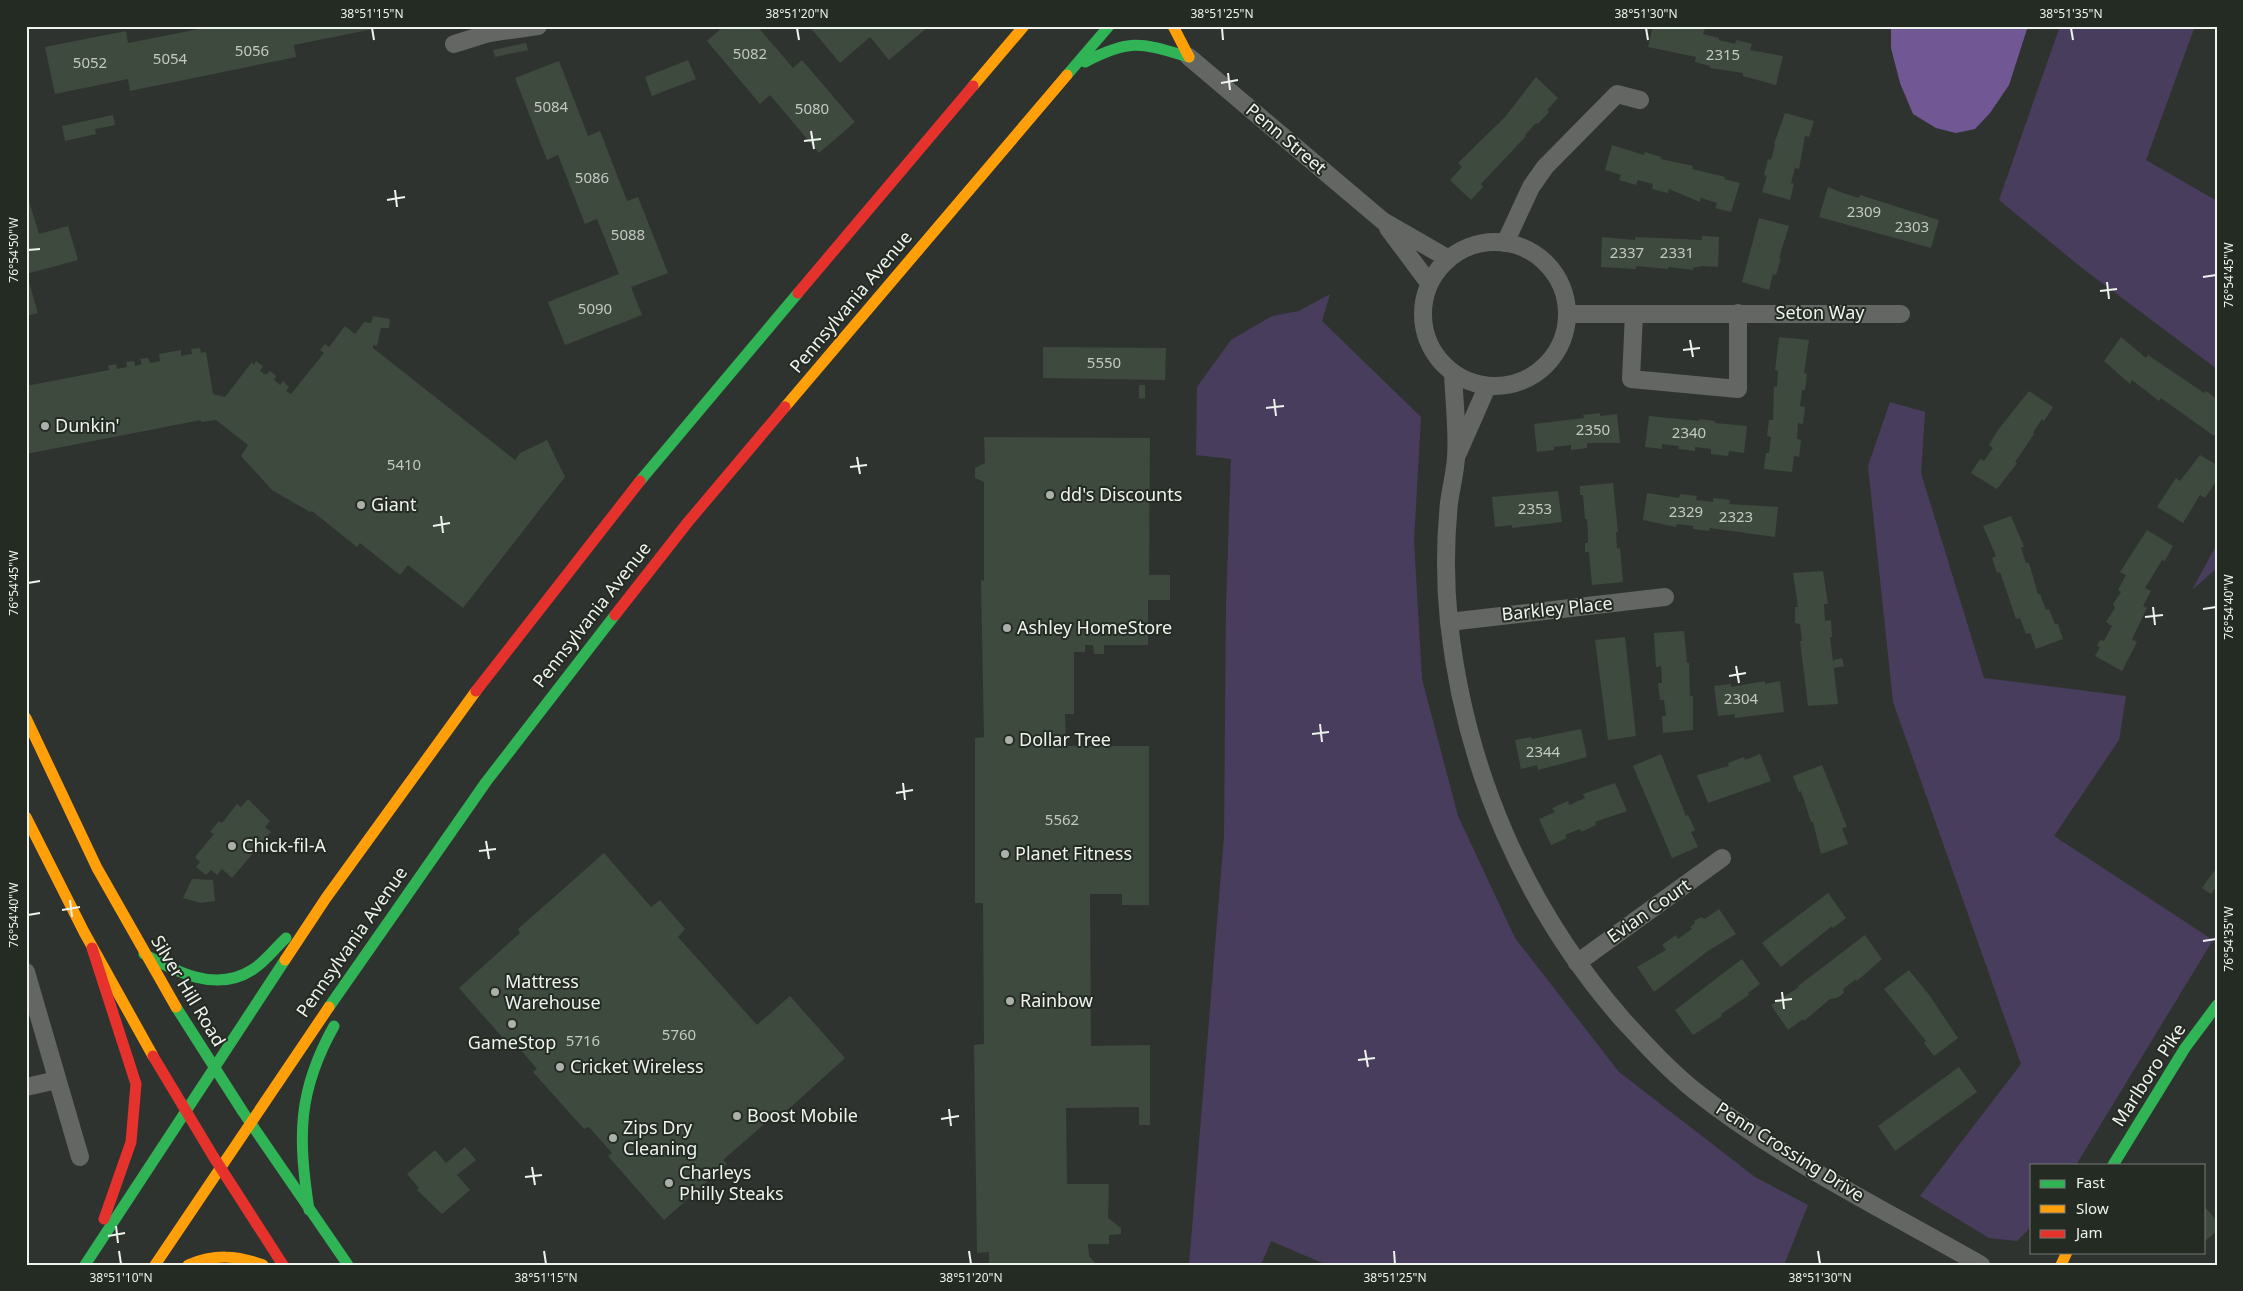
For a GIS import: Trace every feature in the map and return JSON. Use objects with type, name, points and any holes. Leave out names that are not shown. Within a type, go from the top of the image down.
[{"type":"main road","points":[[87,1261],[326,898],[423,761],[584,550],[727,376],[1024,26]]},
{"type":"main road","name":"Pennsylvania Avenue","points":[[155,1265],[220,1166],[392,915],[525,730],[688,522],[1109,26]]},
{"type":"main road","points":[[1173,26],[1189,57]]},
{"type":"main road","points":[[1072,68],[1111,48],[1126,43],[1143,43],[1189,57]]},
{"type":"main road","name":"Silver Hill Road","points":[[26,718],[34,753],[144,954],[215,1069],[348,1265]]},
{"type":"main road","points":[[26,817],[92,948],[186,1112],[283,1265]]},
{"type":"main road","points":[[144,954],[188,976],[213,980],[233,978],[257,966],[326,898]]},
{"type":"main road","points":[[360,983],[392,915]]},
{"type":"main road","points":[[87,1261],[128,1156],[136,1097],[134,1071],[92,948]]},
{"type":"main road","name":"Marlboro Pike","points":[[2114,1164],[2185,1048],[2217,1005]]},
{"type":"main road","points":[[309,1210],[300,1146],[302,1109],[315,1061],[343,1013]]},
{"type":"main road","points":[[188,1265],[201,1258],[222,1254],[244,1258],[263,1265]]},
{"type":"street","points":[[454,44],[489,33],[538,26]]},
{"type":"street","name":"Penn Street","points":[[1189,57],[1383,221],[1448,258]]},
{"type":"street","points":[[1505,243],[1531,187],[1545,167],[1617,94],[1640,100]]},
{"type":"street","name":"Penn Street","points":[[1383,221],[1429,284]]},
{"type":"street","points":[[1505,243],[1526,250],[1550,268],[1562,288],[1566,314],[1562,338],[1544,366],[1516,383],[1487,387],[1453,373],[1439,360],[1432,350],[1424,328],[1423,306],[1429,284],[1448,258],[1477,244],[1505,243]]},
{"type":"street","name":"Seton Way","points":[[1566,314],[1901,314]]},
{"type":"street","points":[[1634,314],[1631,379],[1738,389],[1738,314]]},
{"type":"street","name":"Penn Crossing Drive","points":[[1453,373],[1456,457],[1448,515],[1447,562],[1449,622],[1460,698],[1473,751],[1484,784],[1517,863],[1541,908],[1577,963],[1637,1035],[1669,1068],[1695,1091],[1744,1127],[1782,1151],[1981,1265]]},
{"type":"street","name":"Penn Crossing Drive","points":[[1456,457],[1487,387]]},
{"type":"street","name":"Barkley Place","points":[[1449,622],[1665,597]]},
{"type":"street","name":"Evian Court","points":[[1577,963],[1722,858]]},
{"type":"street","points":[[26,972],[80,1157]]},
{"type":"street","points":[[26,1086],[57,1080]]},
{"type":"shaded area","points":[[1891,26],[2028,26],[2009,85],[1990,113],[1975,129],[1956,133],[1936,128],[1913,114],[1900,83],[1891,48]]},
{"type":"shaded area","points":[[2060,26],[2195,26],[2146,160],[2217,201],[2217,369],[2082,268],[1999,200]]},
{"type":"shaded area","points":[[1330,294],[1322,321],[1421,417],[1414,541],[1422,679],[1458,816],[1515,938],[1619,1072],[1755,1177],[1808,1205],[1784,1265],[1327,1265],[1271,1241],[1261,1265],[1189,1265],[1224,837],[1226,606],[1231,459],[1196,455],[1197,387],[1231,340],[1272,316],[1299,311]]},
{"type":"shaded area","points":[[1890,402],[1925,412],[1921,473],[1984,678],[2126,696],[2119,740],[2054,836],[2213,940],[2077,1164],[2030,1164],[2030,1228],[2017,1241],[1989,1238],[1920,1196],[2021,1064],[1893,702],[1868,466]]},
{"type":"shaded area","points":[[2217,544],[2217,568],[2192,590]]},
{"type":"building","points":[[214,26],[373,26],[373,29],[294,45],[296,57],[130,91],[128,79],[55,94],[45,47],[126,31],[128,43]]},
{"type":"building","points":[[724,26],[757,26],[793,68],[802,60],[855,122],[819,153],[770,95],[760,104],[707,41]]},
{"type":"building","points":[[809,26],[929,26],[889,60],[870,37],[840,63]]},
{"type":"building","points":[[1653,26],[1695,26],[1705,29],[1703,34],[1719,38],[1719,40],[1735,44],[1736,40],[1752,44],[1750,50],[1783,56],[1776,85],[1743,76],[1743,73],[1710,68],[1710,66],[1695,62],[1696,57],[1648,47]]},
{"type":"building","points":[[526,43],[528,50],[495,57],[493,50]]},
{"type":"building","points":[[688,60],[696,79],[652,96],[645,77]]},
{"type":"building","points":[[559,61],[588,136],[600,131],[627,201],[638,197],[668,273],[631,287],[642,315],[565,345],[548,302],[619,274],[597,219],[585,224],[558,155],[547,160],[515,78]]},
{"type":"building","points":[[1536,77],[1558,98],[1547,110],[1549,112],[1538,124],[1536,123],[1481,184],[1483,187],[1471,200],[1450,180],[1462,167],[1458,163],[1505,117]]},
{"type":"building","points":[[1785,113],[1814,121],[1809,137],[1805,136],[1799,169],[1795,168],[1791,183],[1794,184],[1790,200],[1762,192],[1767,176],[1764,175],[1768,159],[1771,160],[1774,144]]},
{"type":"building","points":[[113,115],[115,125],[95,129],[96,134],[65,141],[62,126]]},
{"type":"building","points":[[1612,145],[1644,155],[1645,152],[1661,157],[1661,159],[1693,166],[1692,169],[1725,177],[1724,179],[1740,183],[1731,212],[1715,208],[1717,203],[1701,198],[1700,202],[1669,189],[1668,193],[1652,189],[1653,184],[1638,180],[1636,185],[1619,180],[1621,175],[1605,170]]},
{"type":"building","points":[[1828,187],[1859,198],[1860,195],[1939,220],[1931,248],[1819,217]]},
{"type":"building","points":[[29,201],[39,234],[68,226],[78,260],[26,274],[26,202]]},
{"type":"building","points":[[1759,218],[1789,226],[1776,275],[1773,274],[1769,290],[1742,282]]},
{"type":"building","points":[[1702,236],[1719,237],[1718,267],[1702,266],[1693,268],[1693,270],[1669,267],[1668,269],[1636,266],[1636,269],[1601,267],[1602,237],[1635,240],[1635,237],[1702,240]]},
{"type":"building","points":[[28,279],[38,313],[26,316],[26,280]]},
{"type":"building","points":[[373,316],[390,319],[389,328],[381,328],[377,346],[373,345],[373,348],[515,460],[520,453],[547,440],[565,477],[463,608],[408,565],[400,575],[360,543],[357,547],[312,511],[310,512],[272,490],[241,456],[248,445],[216,420],[201,422],[201,420],[26,454],[26,386],[109,370],[108,366],[116,364],[117,369],[127,367],[126,362],[134,361],[135,366],[142,364],[140,359],[148,358],[150,363],[160,361],[159,354],[181,350],[181,356],[192,354],[191,349],[200,348],[201,353],[206,352],[213,394],[225,397],[252,362],[254,365],[256,361],[263,366],[260,371],[266,375],[270,371],[276,376],[274,380],[280,385],[283,381],[289,387],[286,391],[291,394],[324,353],[320,350],[325,344],[329,347],[345,326],[355,334],[364,322],[371,323]]},
{"type":"building","points":[[1779,337],[1809,340],[1804,373],[1807,374],[1805,390],[1802,390],[1800,406],[1805,407],[1803,424],[1798,423],[1797,439],[1801,440],[1799,457],[1794,456],[1792,472],[1764,469],[1771,437],[1767,436],[1769,420],[1773,420],[1774,386],[1777,387],[1778,371],[1775,370]]},
{"type":"building","points":[[2121,337],[2146,358],[2148,355],[2204,393],[2206,391],[2217,399],[2217,432],[2214,436],[2161,398],[2159,401],[2132,380],[2130,384],[2104,361]]},
{"type":"building","points":[[1043,347],[1166,348],[1165,380],[1043,378]]},
{"type":"building","points":[[1139,385],[1145,385],[1145,399],[1139,398]]},
{"type":"building","points":[[2029,391],[2053,407],[2044,421],[2042,419],[2015,462],[2017,463],[1997,489],[1971,473],[1980,459],[1984,461],[1993,448],[1989,445],[1998,430]]},
{"type":"building","points":[[1600,413],[1600,416],[1617,414],[1620,443],[1587,443],[1587,448],[1571,450],[1571,445],[1537,452],[1534,424],[1584,418],[1583,415]]},
{"type":"building","points":[[1649,416],[1699,421],[1699,419],[1715,421],[1715,423],[1747,426],[1744,453],[1729,451],[1728,456],[1711,454],[1711,449],[1695,447],[1695,451],[1678,449],[1679,446],[1662,444],[1662,449],[1645,447]]},
{"type":"building","points":[[984,437],[1150,438],[1149,575],[1170,575],[1170,600],[1148,600],[1148,645],[1104,645],[1104,654],[1094,654],[1093,645],[1085,645],[1085,652],[1074,652],[1074,714],[1065,714],[1066,746],[1149,746],[1149,905],[1122,905],[1122,894],[1090,894],[1091,1046],[1150,1045],[1150,1125],[1139,1125],[1139,1107],[1066,1108],[1067,1184],[1109,1184],[1108,1218],[1121,1228],[1121,1234],[1109,1235],[1109,1244],[1088,1244],[1089,1256],[1097,1265],[989,1265],[989,1252],[977,1253],[974,1045],[984,1044],[983,903],[975,903],[975,738],[984,737],[981,580],[984,581],[984,482],[975,478],[975,468],[985,463]]},
{"type":"building","points":[[2200,455],[2217,465],[2217,485],[2215,483],[2205,498],[2200,495],[2183,523],[2157,507],[2176,478],[2180,481]]},
{"type":"building","points":[[1613,483],[1618,532],[1616,532],[1617,549],[1620,548],[1623,582],[1592,585],[1589,552],[1585,552],[1585,543],[1588,543],[1587,519],[1585,519],[1583,495],[1580,495],[1580,486]]},
{"type":"building","points":[[1558,491],[1562,522],[1512,528],[1512,525],[1495,527],[1492,497]]},
{"type":"building","points":[[1647,493],[1679,498],[1680,494],[1697,496],[1696,500],[1713,502],[1713,498],[1730,500],[1729,504],[1778,507],[1775,537],[1710,528],[1709,531],[1693,529],[1693,526],[1677,524],[1676,527],[1643,520]]},
{"type":"building","points":[[2011,516],[2024,547],[2021,548],[2026,563],[2029,563],[2038,594],[2040,594],[2046,610],[2049,609],[2055,624],[2058,624],[2063,639],[2036,649],[2030,633],[2026,634],[2020,618],[2016,619],[2000,572],[1997,573],[1992,558],[1996,556],[1983,526]]},
{"type":"building","points":[[2147,530],[2173,546],[2165,561],[2162,560],[2145,588],[2151,591],[2143,606],[2147,608],[2132,639],[2137,642],[2122,671],[2095,656],[2100,647],[2097,646],[2100,640],[2104,641],[2112,626],[2106,622],[2115,608],[2113,604],[2121,592],[2118,590],[2126,575],[2120,572]]},
{"type":"building","points":[[1823,571],[1828,604],[1824,604],[1825,621],[1831,620],[1832,637],[1830,637],[1838,704],[1808,706],[1800,641],[1802,641],[1800,624],[1795,623],[1795,607],[1798,607],[1793,573]]},
{"type":"building","points":[[1684,631],[1687,663],[1689,663],[1690,696],[1693,696],[1693,730],[1663,733],[1662,716],[1666,716],[1664,700],[1660,700],[1658,683],[1662,683],[1661,666],[1656,667],[1654,633]]},
{"type":"building","points":[[1625,637],[1636,736],[1608,740],[1595,640]]},
{"type":"building","points":[[1842,658],[1844,666],[1834,668],[1833,660]]},
{"type":"building","points":[[1765,681],[1765,684],[1780,681],[1784,712],[1735,718],[1735,714],[1718,716],[1714,686],[1731,684],[1731,687]]},
{"type":"building","points":[[1581,729],[1587,757],[1538,770],[1537,765],[1521,769],[1515,740],[1531,737],[1532,739]]},
{"type":"building","points":[[1661,754],[1686,816],[1688,815],[1695,830],[1691,832],[1698,847],[1672,858],[1633,766]]},
{"type":"building","points":[[1760,754],[1771,781],[1708,803],[1697,775],[1729,766],[1728,763],[1744,757],[1745,760]]},
{"type":"building","points":[[1822,765],[1847,827],[1842,828],[1848,844],[1821,854],[1813,822],[1811,822],[1801,791],[1799,792],[1793,776]]},
{"type":"building","points":[[1615,783],[1627,811],[1595,822],[1596,825],[1581,832],[1580,829],[1565,835],[1567,838],[1551,845],[1539,819],[1555,812],[1552,808],[1568,801],[1569,805],[1585,798],[1583,794]]},
{"type":"building","name":"Chick-fil-A","points":[[248,799],[270,821],[265,827],[271,832],[232,878],[222,869],[217,875],[211,870],[206,875],[196,867],[200,862],[195,857],[214,834],[210,832],[219,821],[222,823],[237,804],[241,807]]},
{"type":"building","points":[[604,853],[651,907],[660,900],[685,929],[678,937],[757,1025],[790,996],[845,1058],[782,1115],[779,1111],[723,1160],[727,1164],[664,1220],[608,1156],[612,1153],[589,1127],[584,1129],[533,1072],[537,1069],[514,1042],[509,1045],[459,988],[520,933],[518,929]]},
{"type":"building","points":[[2217,867],[2217,886],[2211,894],[2202,888]]},
{"type":"building","points":[[192,879],[213,880],[215,901],[201,903],[183,898]]},
{"type":"building","points":[[1828,893],[1846,918],[1833,928],[1832,926],[1781,967],[1762,943]]},
{"type":"building","points":[[1719,909],[1736,934],[1708,951],[1654,992],[1637,967],[1666,950],[1662,945],[1676,935],[1678,939],[1692,929],[1690,927],[1695,923],[1694,921],[1701,917],[1705,919]]},
{"type":"building","points":[[1865,935],[1882,959],[1857,981],[1856,979],[1843,989],[1844,993],[1837,998],[1830,999],[1804,1021],[1803,1019],[1788,1030],[1771,1005],[1799,987]]},
{"type":"building","points":[[1742,959],[1760,984],[1748,993],[1749,995],[1721,1014],[1722,1016],[1693,1035],[1675,1010]]},
{"type":"building","points":[[1909,970],[1930,996],[1958,1038],[1934,1056],[1924,1043],[1926,1041],[1884,989]]},
{"type":"building","points":[[1959,1067],[1977,1092],[1895,1151],[1878,1126]]},
{"type":"building","points":[[465,1147],[476,1160],[457,1175],[470,1190],[442,1214],[417,1190],[419,1188],[407,1174],[435,1150],[446,1163]]},
{"type":"building","points":[[2206,1208],[2217,1221],[2217,1231],[2206,1240]]},
{"type":"traffic: fast","points":[[1067,75],[1109,26]]},
{"type":"traffic: fast","points":[[1085,62],[1114,49],[1136,45],[1159,48],[1189,57]]},
{"type":"traffic: fast","points":[[640,481],[798,293]]},
{"type":"traffic: fast","points":[[329,1007],[486,782],[615,615]]},
{"type":"traffic: fast","points":[[144,954],[183,973],[211,980],[225,980],[238,977],[257,967],[286,938]]},
{"type":"traffic: fast","points":[[85,1265],[285,960]]},
{"type":"traffic: fast","points":[[2114,1164],[2185,1048],[2217,1005]]},
{"type":"traffic: fast","points":[[176,1007],[243,1112],[348,1265]]},
{"type":"traffic: fast","points":[[309,1210],[303,1160],[302,1137],[304,1115],[313,1072],[334,1026]]},
{"type":"traffic: slow","points":[[973,86],[1024,26]]},
{"type":"traffic: slow","points":[[1173,26],[1189,57]]},
{"type":"traffic: slow","points":[[785,407],[1067,75]]},
{"type":"traffic: slow","points":[[285,960],[326,898],[476,691]]},
{"type":"traffic: slow","points":[[26,718],[97,868],[176,1007]]},
{"type":"traffic: slow","points":[[26,817],[84,932],[153,1056]]},
{"type":"traffic: slow","points":[[155,1265],[329,1007]]},
{"type":"traffic: slow","points":[[2061,1265],[2066,1254]]},
{"type":"traffic: slow","points":[[188,1265],[207,1259],[225,1257],[244,1259],[263,1265]]},
{"type":"traffic: jam","points":[[798,293],[973,86]]},
{"type":"traffic: jam","points":[[615,615],[688,522],[785,407]]},
{"type":"traffic: jam","points":[[476,691],[640,481]]},
{"type":"traffic: jam","points":[[92,948],[136,1084],[131,1142],[104,1219]]},
{"type":"traffic: jam","points":[[153,1056],[213,1156],[283,1265]]},
{"type":"place","name":"Dunkin'","points":[[45,426]]},
{"type":"place","name":"dd's Discounts","points":[[1050,495]]},
{"type":"place","name":"Giant","points":[[361,505]]},
{"type":"place","name":"Ashley HomeStore","points":[[1007,628]]},
{"type":"place","name":"Dollar Tree","points":[[1009,740]]},
{"type":"place","name":"Chick-fil-A","points":[[232,846]]},
{"type":"place","name":"Planet Fitness","points":[[1005,854]]},
{"type":"place","name":"Mattress Warehouse","points":[[495,992]]},
{"type":"place","name":"Rainbow","points":[[1010,1001]]},
{"type":"place","name":"GameStop","points":[[512,1024]]},
{"type":"place","name":"Cricket Wireless","points":[[560,1067]]},
{"type":"place","name":"Boost Mobile","points":[[737,1116]]},
{"type":"place","name":"Zips Dry Cleaning","points":[[613,1138]]},
{"type":"place","name":"Charleys Philly Steaks","points":[[669,1183]]}]
